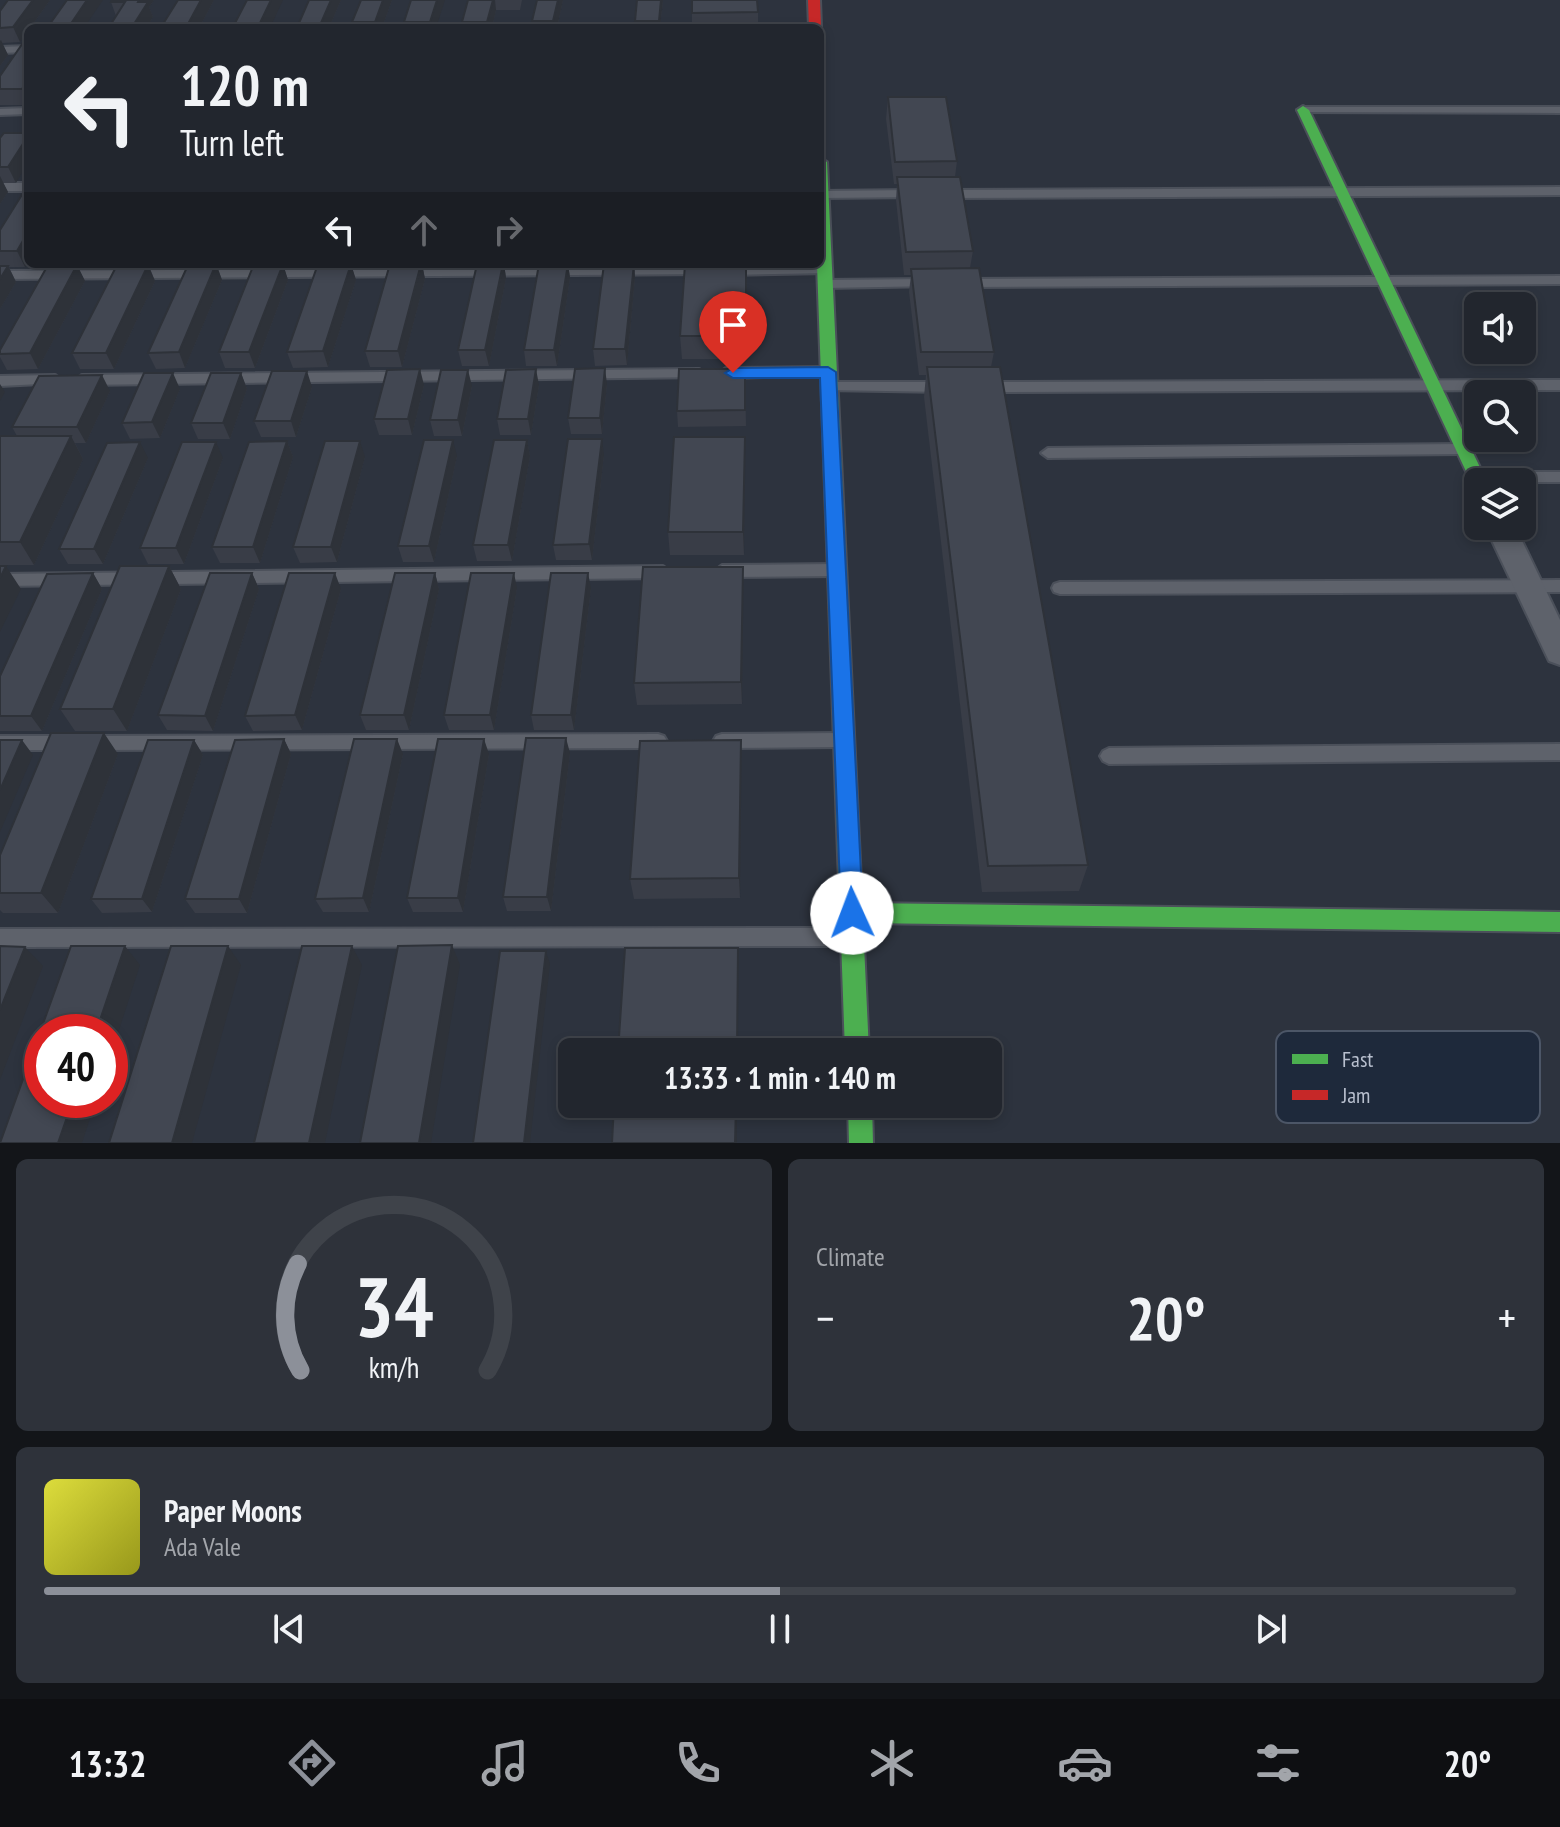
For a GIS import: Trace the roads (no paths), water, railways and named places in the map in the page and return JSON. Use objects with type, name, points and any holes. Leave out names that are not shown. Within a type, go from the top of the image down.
[{"type":"street","points":[[814,0],[815,24]]},
{"type":"street","points":[[1303,110],[1464,449]]},
{"type":"street","points":[[824,255],[856,1038]]},
{"type":"street","points":[[1507,540],[1560,652]]},
{"type":"street","points":[[852,913],[1560,922]]},
{"type":"street","points":[[860,1118],[861,1143]]},
{"type":"lane","points":[[0,50],[24,49]]},
{"type":"lane","points":[[1303,110],[1560,110]]},
{"type":"lane","points":[[0,112],[24,111]]},
{"type":"lane","points":[[0,187],[24,187]]},
{"type":"lane","points":[[824,188],[1560,191]]},
{"type":"lane","points":[[0,275],[1560,280]]},
{"type":"lane","points":[[0,381],[829,380],[956,387]]},
{"type":"lane","points":[[972,387],[1560,385]]},
{"type":"lane","points":[[1048,453],[1464,449]]},
{"type":"lane","points":[[1536,478],[1560,477]]},
{"type":"lane","points":[[710,572],[837,570]]},
{"type":"lane","points":[[0,580],[679,572]]},
{"type":"lane","points":[[1060,588],[1560,586]]},
{"type":"lane","points":[[701,741],[844,740]]},
{"type":"lane","points":[[0,743],[669,741]]},
{"type":"lane","points":[[1109,756],[1560,752]]},
{"type":"lane","points":[[0,938],[852,937]]}]
